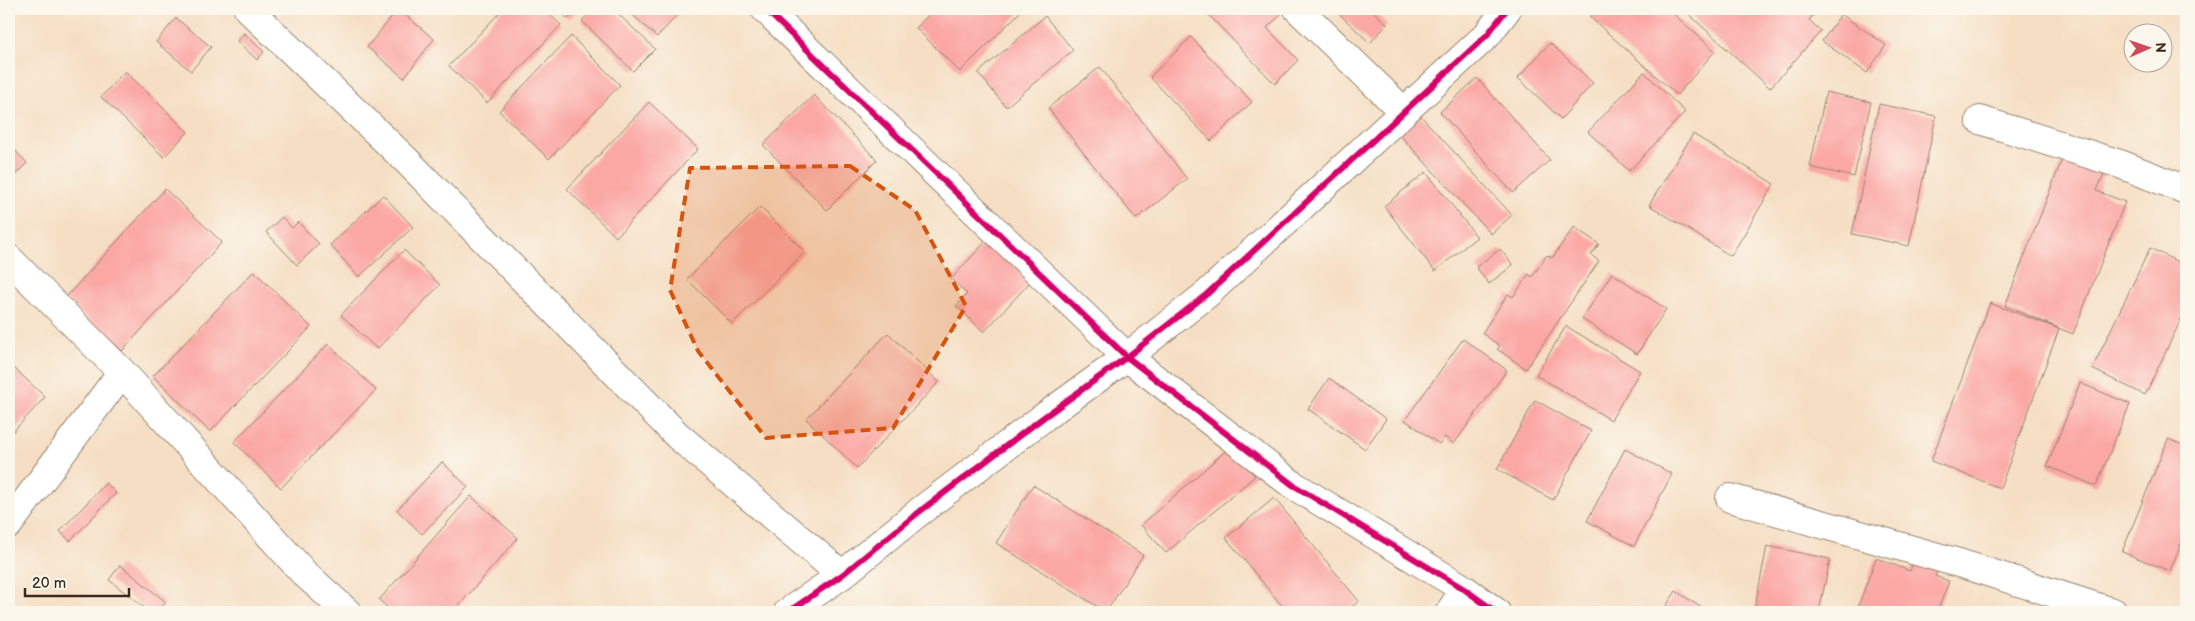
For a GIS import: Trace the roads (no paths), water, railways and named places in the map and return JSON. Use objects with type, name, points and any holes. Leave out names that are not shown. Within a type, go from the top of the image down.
[{"type":"street","points":[[248,9],[408,162],[678,436],[842,575]]},
{"type":"street","points":[[765,9],[1127,358],[1293,485],[1464,589],[1496,612]]},
{"type":"street","points":[[1298,9],[1404,112]]},
{"type":"street","points":[[788,612],[842,575],[919,512],[1020,435],[1127,358],[1207,294],[1487,34],[1507,9]]},
{"type":"street","points":[[1980,120],[2120,164],[2186,190]]},
{"type":"street","points":[[9,259],[122,372],[304,573],[347,612]]},
{"type":"street","points":[[9,524],[122,372]]},
{"type":"street","points":[[1730,498],[1962,564],[2113,612]]},
{"type":"street","points":[[1450,612],[1464,589]]}]
